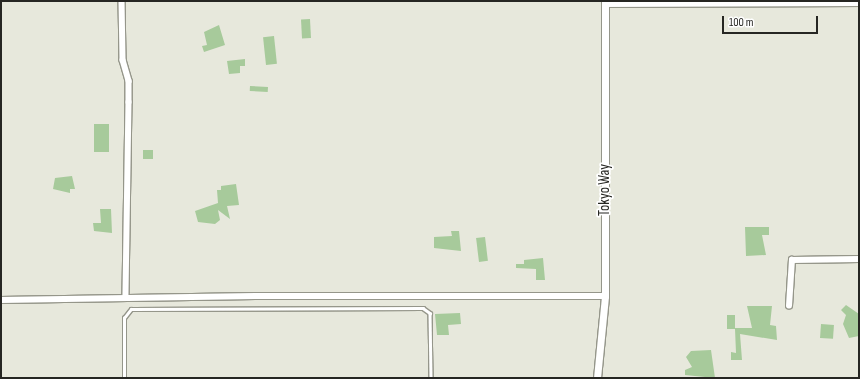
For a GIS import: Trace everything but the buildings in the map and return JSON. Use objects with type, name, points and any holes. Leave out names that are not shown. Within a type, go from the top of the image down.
[{"type":"street","points":[[122,1],[123,60],[129,81],[126,297]]},
{"type":"street","points":[[605,2],[859,3]]},
{"type":"street","name":"Tokyo Way","points":[[597,378],[605,296],[605,2]]},
{"type":"street","points":[[789,306],[792,260],[859,259]]},
{"type":"street","points":[[1,300],[126,297],[605,296]]},
{"type":"lane","points":[[124,378],[124,318],[131,309],[415,308],[430,313],[431,378]]}]
